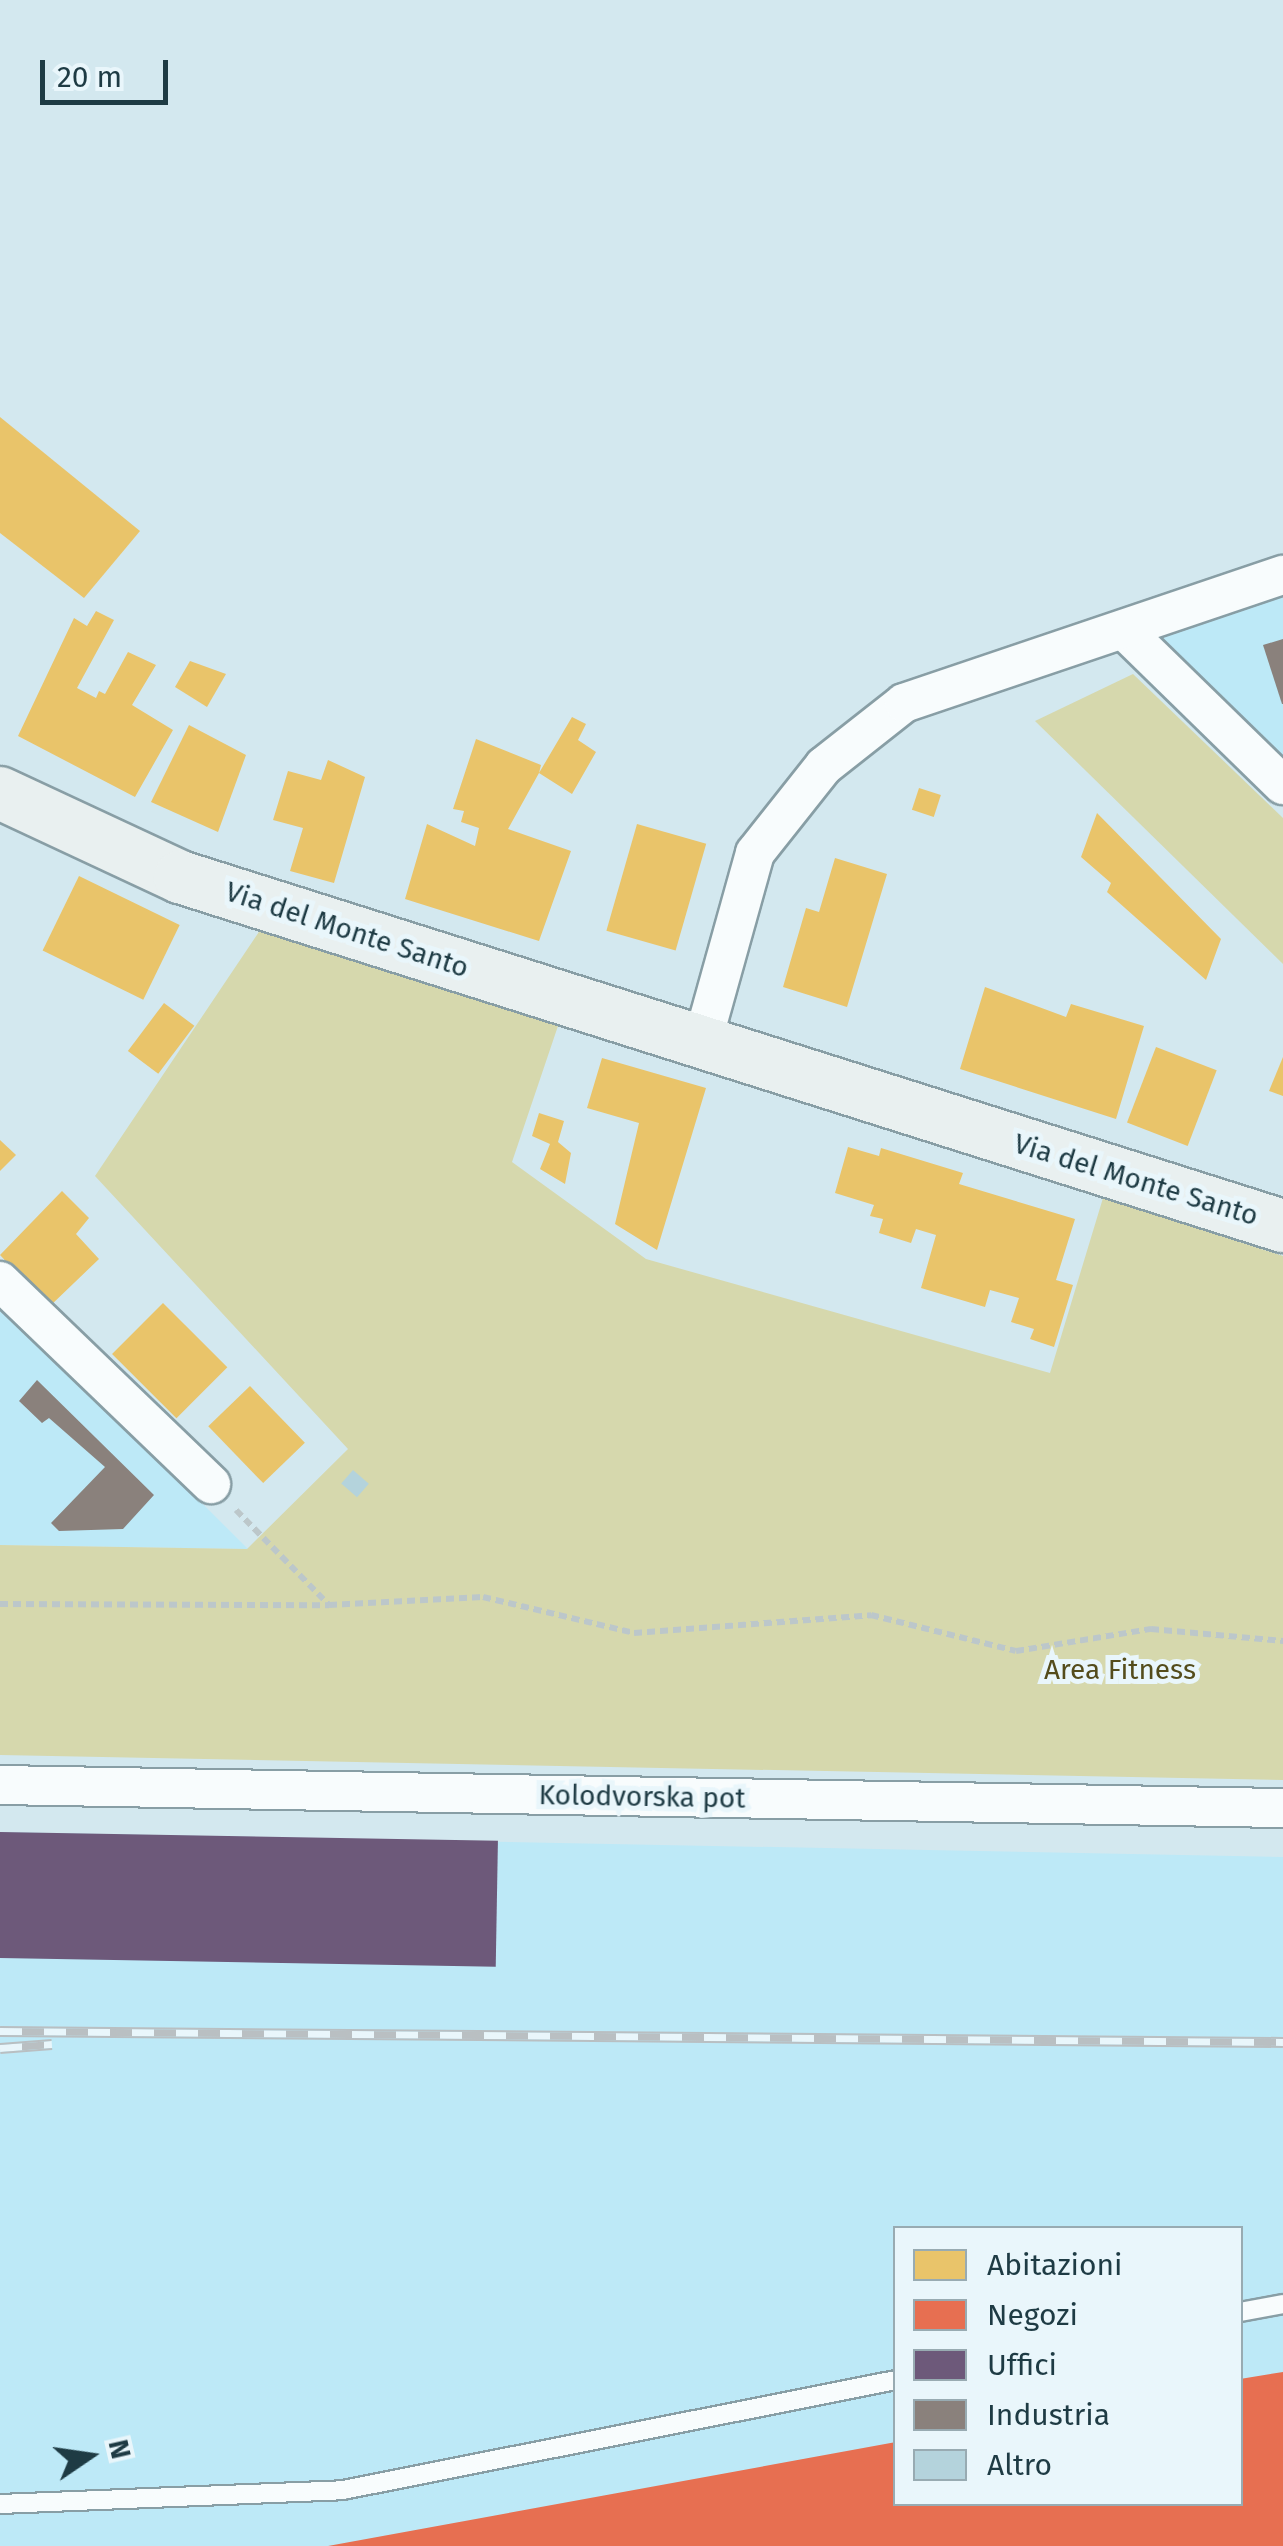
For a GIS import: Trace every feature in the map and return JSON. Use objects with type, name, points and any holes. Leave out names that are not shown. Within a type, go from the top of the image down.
[{"type":"main road","name":"Via del Monte Santo","points":[[0,793],[180,877],[1283,1226]]},
{"type":"street","points":[[702,1043],[755,853],[824,766],[904,703],[1283,575]]},
{"type":"street","points":[[1124,630],[1283,784]]},
{"type":"street","points":[[0,1281],[211,1484]]},
{"type":"street","name":"Kolodvorska pot","points":[[0,1785],[1283,1808]]},
{"type":"lane","points":[[1243,2311],[1283,2304]]},
{"type":"lane","points":[[0,2504],[342,2490],[893,2381]]},
{"type":"path","points":[[211,1484],[329,1605]]},
{"type":"path","points":[[0,1604],[329,1605],[482,1596],[634,1633],[871,1615],[1016,1651],[1151,1629],[1283,1640]]},
{"type":"shaded area","points":[[1283,575],[1283,785],[1124,630]]},
{"type":"shaded area","points":[[0,1302],[248,1549],[0,1545]]},
{"type":"shaded area","points":[[0,1832],[1283,1857],[1283,2546],[0,2546]]},
{"type":"green space","points":[[1133,674],[1283,818],[1283,964],[1035,721]]},
{"type":"green space","name":"Area Fitness","points":[[271,914],[559,1023],[512,1162],[646,1259],[1050,1373],[1103,1198],[1283,1256],[1283,1780],[0,1755],[0,1545],[247,1549],[348,1449],[95,1176]]},
{"type":"building: Abitazioni","points":[[0,417],[140,531],[84,598],[0,533]]},
{"type":"building: Abitazioni","points":[[96,611],[114,620],[77,688],[96,698],[99,691],[105,694],[128,652],[156,665],[132,705],[173,730],[135,797],[18,736],[74,618],[87,626]]},
{"type":"building: Abitazioni","points":[[190,661],[226,674],[207,707],[175,687]]},
{"type":"building: Abitazioni","points":[[572,717],[586,724],[578,740],[596,752],[572,794],[539,773]]},
{"type":"building: Abitazioni","points":[[189,725],[246,755],[218,832],[151,802]]},
{"type":"building: Abitazioni","points":[[476,739],[541,765],[508,829],[571,851],[539,941],[405,899],[427,824],[475,846],[479,828],[461,822],[464,811],[453,809]]},
{"type":"building: Abitazioni","points":[[328,760],[365,777],[334,883],[290,871],[303,828],[273,820],[288,771],[321,780]]},
{"type":"building: Abitazioni","points":[[919,788],[941,795],[934,817],[912,810]]},
{"type":"building: Abitazioni","points":[[1097,813],[1221,939],[1206,980],[1107,892],[1111,883],[1081,857]]},
{"type":"building: Abitazioni","points":[[637,824],[706,844],[676,951],[606,931]]},
{"type":"building: Abitazioni","points":[[835,858],[887,874],[847,1007],[783,987],[806,908],[819,912]]},
{"type":"building: Abitazioni","points":[[79,876],[180,925],[143,1000],[43,951]]},
{"type":"building: Abitazioni","points":[[985,987],[1066,1017],[1071,1004],[1144,1026],[1116,1119],[960,1069]]},
{"type":"building: Abitazioni","points":[[164,1003],[194,1026],[158,1074],[128,1051]]},
{"type":"building: Abitazioni","points":[[1156,1047],[1217,1070],[1188,1146],[1127,1123]]},
{"type":"building: Abitazioni","points":[[1283,1057],[1283,1096],[1269,1091]]},
{"type":"building: Abitazioni","points":[[602,1058],[706,1088],[657,1250],[615,1224],[639,1123],[587,1108]]},
{"type":"building: Abitazioni","points":[[539,1113],[564,1121],[558,1142],[571,1153],[565,1184],[540,1169],[550,1144],[532,1136]]},
{"type":"building: Abitazioni","points":[[0,1140],[16,1155],[0,1171]]},
{"type":"building: Abitazioni","points":[[848,1147],[879,1156],[881,1148],[963,1173],[959,1184],[1075,1219],[1056,1280],[1073,1285],[1054,1347],[1030,1339],[1034,1329],[1011,1322],[1019,1298],[990,1290],[985,1307],[921,1288],[936,1235],[916,1229],[911,1243],[879,1233],[883,1219],[870,1216],[874,1205],[835,1193]]},
{"type":"building: Abitazioni","points":[[62,1191],[89,1218],[76,1234],[99,1259],[49,1307],[0,1255]]},
{"type":"building: Abitazioni","points":[[163,1303],[227,1367],[176,1418],[112,1354]]},
{"type":"building: Abitazioni","points":[[250,1386],[305,1443],[263,1483],[208,1426]]},
{"type":"building: Negozi","points":[[1283,2372],[1283,2546],[328,2546],[893,2443],[893,2506],[1243,2506],[1243,2379]]},
{"type":"building: Uffici","points":[[0,1832],[498,1841],[496,1967],[0,1958]]},
{"type":"building: Industria","points":[[1283,639],[1283,704],[1282,704],[1263,645]]},
{"type":"building: Industria","points":[[37,1380],[154,1495],[123,1529],[59,1531],[51,1523],[105,1467],[49,1418],[42,1423],[19,1401]]},
{"type":"building: Altro","points":[[353,1470],[369,1484],[357,1497],[341,1484]]},
{"type":"railway","points":[[0,2031],[1283,2042]]},
{"type":"railway","points":[[0,2048],[52,2044]]}]
